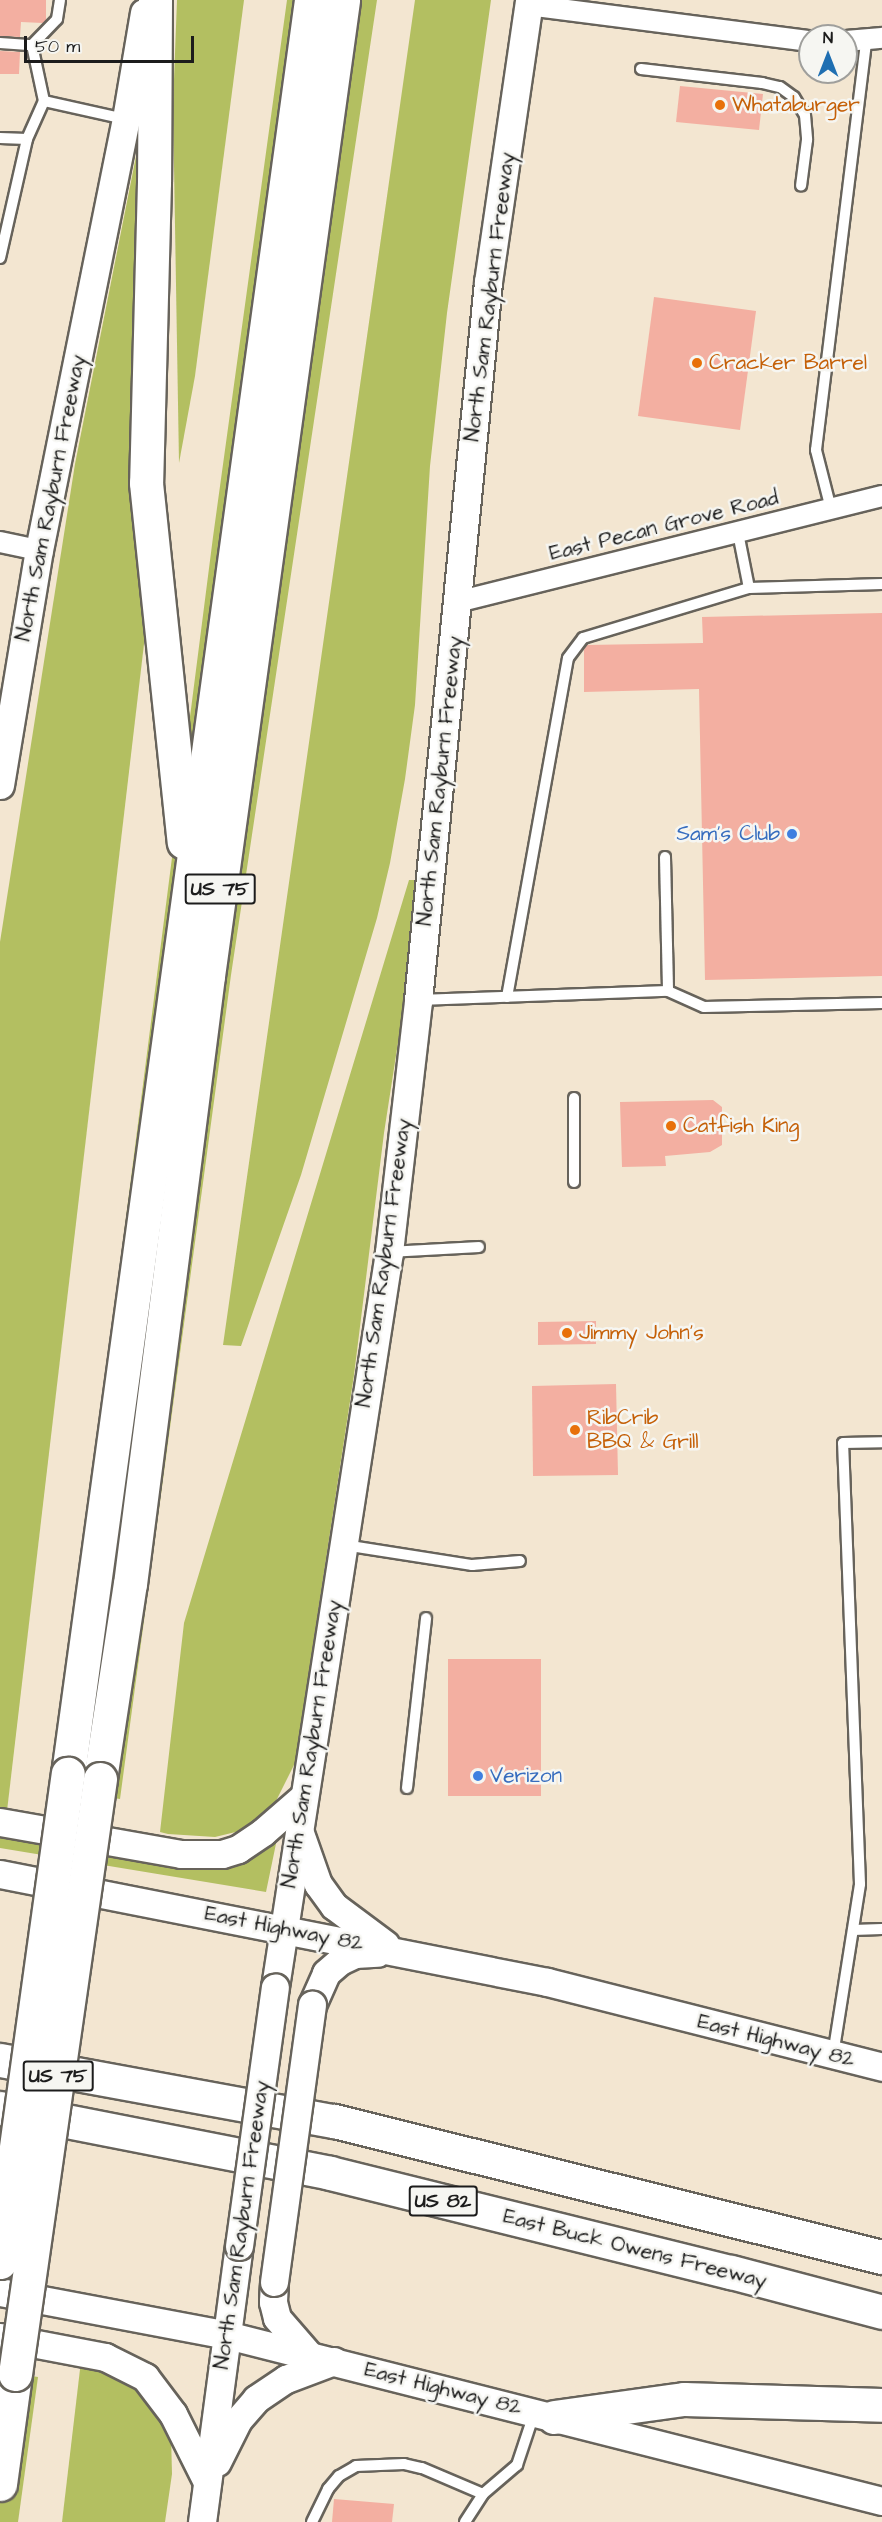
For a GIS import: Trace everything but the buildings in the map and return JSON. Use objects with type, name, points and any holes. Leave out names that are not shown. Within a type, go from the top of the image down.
[{"type":"highway","points":[[155,0],[154,182],[147,483],[190,896]]},
{"type":"highway","name":"US 75","points":[[0,2262],[190,896],[311,0]]},
{"type":"highway","name":"US 75","points":[[0,2484],[129,1584],[208,976],[343,0]]},
{"type":"highway","name":"US 82","points":[[0,2060],[334,2121],[882,2257]]},
{"type":"highway","name":"East Buck Owens Freeway","points":[[0,2108],[330,2173],[731,2272],[882,2312]]},
{"type":"highway","points":[[544,2415],[684,2399],[882,2405]]},
{"type":"main road","name":"North Sam Rayburn Freeway","points":[[0,785],[39,550],[126,119],[147,0]]},
{"type":"main road","name":"North Sam Rayburn Freeway","points":[[202,2522],[302,1798],[344,1545],[388,1252],[418,1000],[488,282],[529,3]]},
{"type":"main road","points":[[0,1822],[181,1854],[222,1854],[238,1849],[263,1832],[302,1798]]},
{"type":"main road","points":[[299,1830],[318,1884],[334,1905],[352,1921],[396,1951]]},
{"type":"main road","name":"East Highway 82","points":[[0,1874],[283,1928],[547,1982],[882,2067]]},
{"type":"main road","points":[[207,2482],[238,2420],[256,2399],[321,2358],[277,2318],[273,2302],[312,2005],[326,1973],[340,1961],[355,1954],[396,1951]]},
{"type":"main road","name":"East Highway 82","points":[[0,2292],[227,2335],[882,2501]]},
{"type":"main road","points":[[0,2337],[105,2357],[145,2377],[173,2414],[207,2482]]},
{"type":"street","points":[[529,3],[798,38]]},
{"type":"street","points":[[858,40],[874,39]]},
{"type":"street","name":"East Pecan Grove Road","points":[[457,602],[882,496]]},
{"type":"street","points":[[0,542],[39,550]]},
{"type":"lane","points":[[0,43],[32,45],[57,19],[60,0]]},
{"type":"lane","points":[[831,509],[816,450],[874,39]]},
{"type":"lane","points":[[0,258],[27,139],[44,101],[32,45]]},
{"type":"lane","points":[[641,69],[762,83],[780,87],[794,97],[805,115],[806,123],[807,141],[801,186]]},
{"type":"lane","points":[[44,101],[126,119]]},
{"type":"lane","points":[[0,138],[27,139]]},
{"type":"lane","points":[[738,533],[749,588]]},
{"type":"lane","points":[[507,997],[568,658],[583,638],[749,588],[882,584]]},
{"type":"lane","points":[[665,857],[668,991]]},
{"type":"lane","points":[[418,1000],[668,991],[704,1007],[882,1004]]},
{"type":"lane","points":[[574,1098],[574,1182]]},
{"type":"lane","points":[[388,1252],[479,1247]]},
{"type":"lane","points":[[833,2056],[860,1884],[843,1443],[882,1442]]},
{"type":"lane","points":[[344,1545],[472,1565],[520,1561]]},
{"type":"lane","points":[[407,1788],[426,1618]]},
{"type":"lane","points":[[853,1930],[882,1929]]},
{"type":"lane","points":[[465,2522],[483,2494],[517,2465],[544,2415]]},
{"type":"lane","points":[[312,2522],[328,2489],[339,2476],[357,2466],[383,2463],[413,2466],[483,2494]]},
{"type":"green space","points":[[177,0],[244,0],[195,376],[179,463],[173,106]]},
{"type":"green space","points":[[287,0],[377,0],[231,975],[120,1799],[53,1788],[213,537]]},
{"type":"green space","points":[[415,0],[491,0],[447,313],[430,466],[415,705],[405,779],[390,863],[377,918],[301,1175],[241,1346],[223,1345]]},
{"type":"green space","points":[[143,121],[146,627],[7,1811],[0,1810],[0,942],[75,464]]},
{"type":"green space","points":[[409,880],[416,880],[408,978],[384,1133],[354,1375],[295,1763],[275,1803],[266,1814],[244,1830],[215,1837],[160,1832],[184,1623]]},
{"type":"green space","points":[[0,1826],[161,1854],[278,1834],[266,1892],[0,1848]]},
{"type":"green space","points":[[81,2361],[144,2383],[171,2435],[172,2474],[165,2522],[62,2522]]},
{"type":"green space","points":[[0,2371],[38,2377],[18,2522],[0,2522]]},
{"type":"place","name":"Whataburger","points":[[720,105]]},
{"type":"place","name":"Cracker Barrel","points":[[697,363]]},
{"type":"place","name":"Sam's Club","points":[[792,834]]},
{"type":"place","name":"Catfish King","points":[[671,1126]]},
{"type":"place","name":"Jimmy John's","points":[[567,1333]]},
{"type":"place","name":"RibCrib BBQ & Grill","points":[[575,1430]]},
{"type":"place","name":"Verizon","points":[[478,1776]]}]
